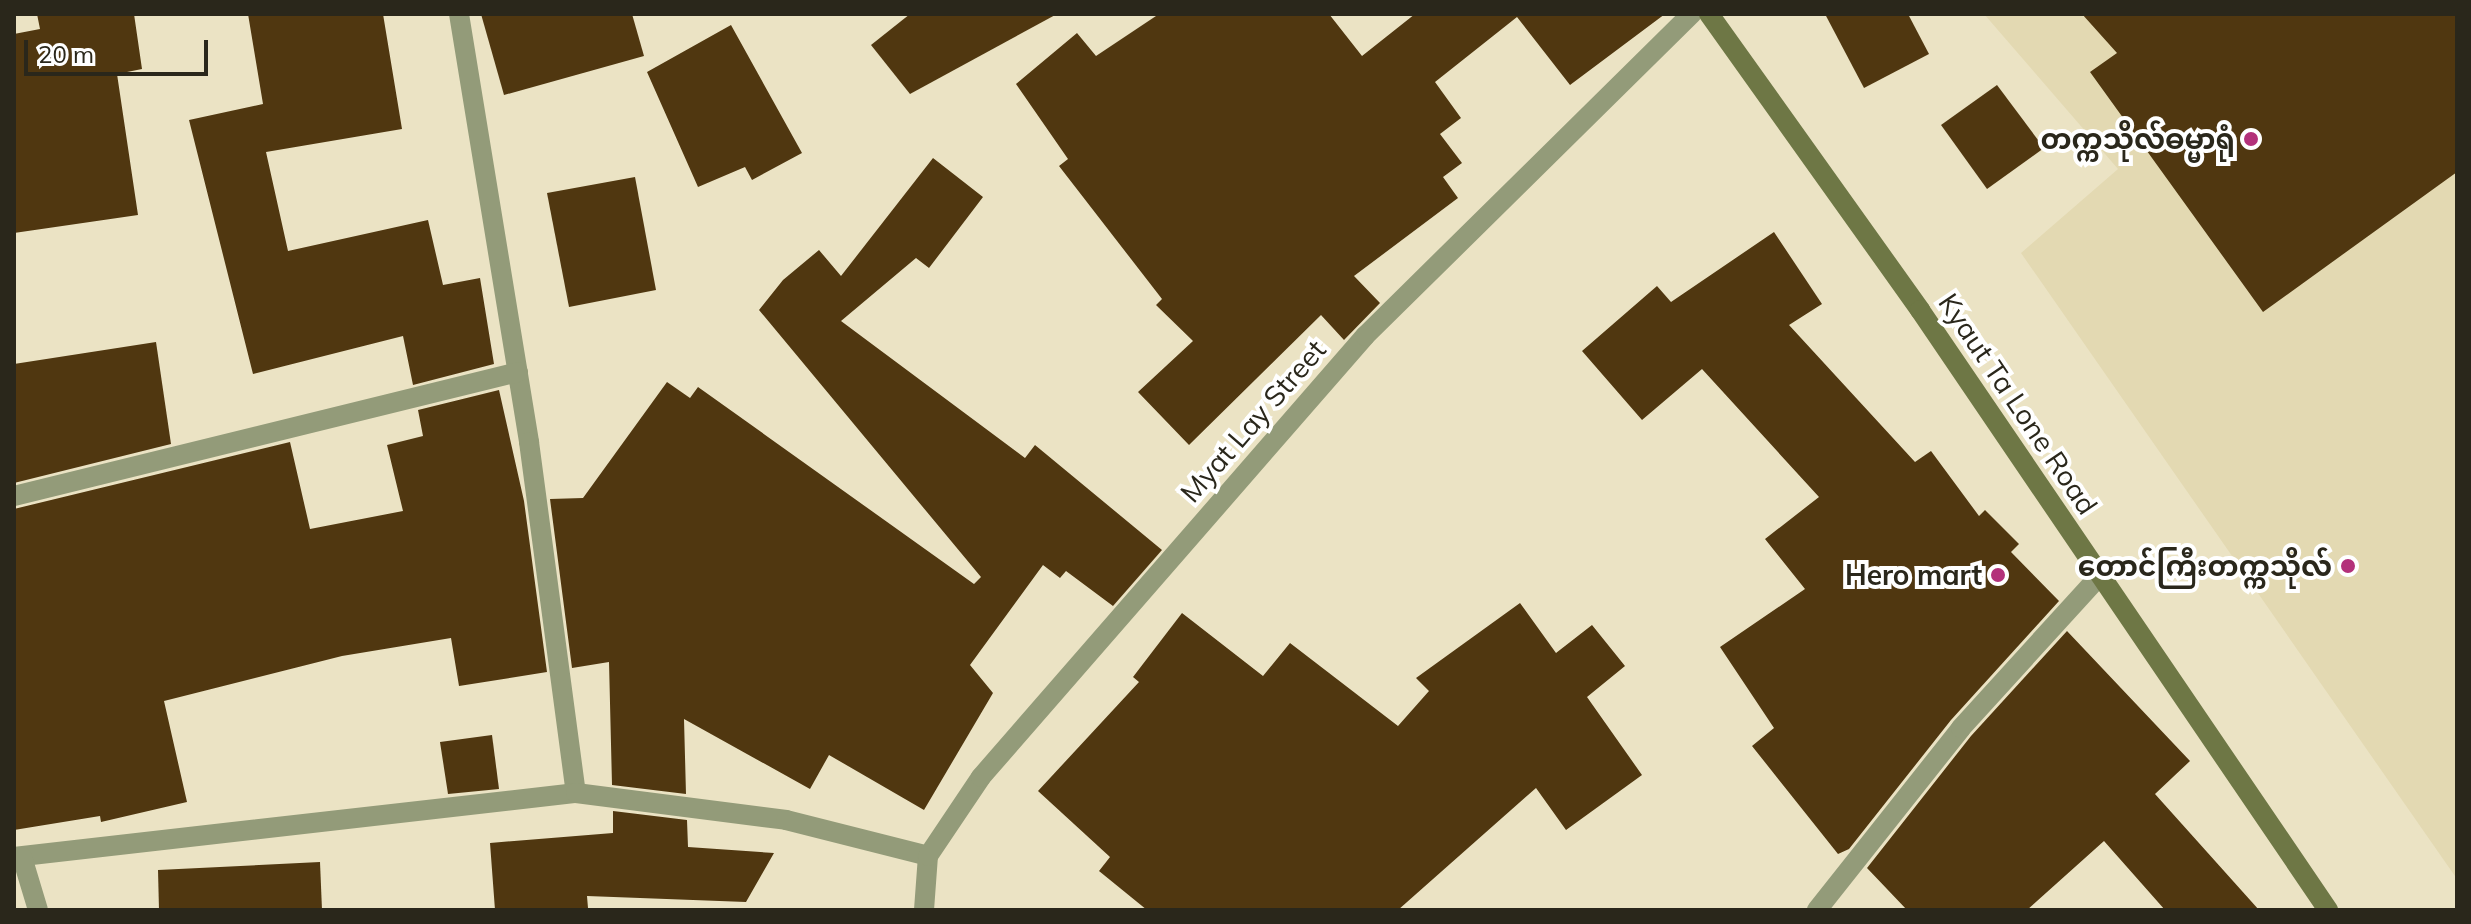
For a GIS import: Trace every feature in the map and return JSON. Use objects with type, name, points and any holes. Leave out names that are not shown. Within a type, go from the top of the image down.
[{"type":"main road","name":"Kyaut Ta Lone Road","points":[[1709,14],[2100,575],[2328,910]]},
{"type":"street","points":[[459,14],[518,372],[576,793]]},
{"type":"street","name":"Myat Lay Street","points":[[924,910],[928,856],[981,777],[1365,336],[1692,14]]},
{"type":"street","points":[[14,496],[518,372]]},
{"type":"street","points":[[1817,910],[1961,728],[2100,575]]},
{"type":"street","points":[[38,910],[18,857],[576,793],[786,820],[928,856]]},
{"type":"shaded area","name":"တောင်ကြီးတက္ကသိုလ်","points":[[1984,14],[2457,14],[2457,879],[2021,253],[2118,169]]},
{"type":"building","points":[[37,14],[134,14],[142,69],[117,74],[138,215],[14,233],[14,34],[40,29]]},
{"type":"building","points":[[248,14],[383,14],[402,129],[266,152],[288,251],[428,220],[443,285],[480,278],[494,364],[413,385],[403,336],[253,374],[189,120],[263,104]]},
{"type":"building","points":[[481,14],[632,14],[644,56],[504,95]]},
{"type":"building","points":[[910,14],[1057,14],[910,94],[871,45]]},
{"type":"building","points":[[1159,14],[1329,14],[1362,56],[1415,14],[1665,14],[1570,85],[1517,17],[1435,82],[1461,118],[1440,134],[1462,163],[1443,177],[1458,198],[1354,276],[1380,303],[1344,340],[1321,315],[1189,445],[1138,392],[1193,341],[1156,305],[1162,299],[1059,166],[1068,159],[1016,84],[1077,33],[1096,56]]},
{"type":"building","points":[[1825,14],[1908,14],[1929,54],[1864,88]]},
{"type":"building","name":"တက္ကသိုလ်ဓမ္မာရုံ","points":[[2082,14],[2457,14],[2457,172],[2263,312],[2090,72],[2117,53]]},
{"type":"building","points":[[731,25],[802,153],[752,180],[745,167],[698,187],[647,72]]},
{"type":"building","points":[[1997,85],[2044,148],[1987,189],[1941,125]]},
{"type":"building","points":[[933,158],[983,197],[929,268],[916,258],[841,321],[1025,458],[1035,445],[1162,550],[1113,606],[1066,571],[1060,578],[1043,565],[970,665],[993,693],[924,810],[829,755],[810,789],[684,719],[686,794],[612,785],[609,662],[572,668],[550,499],[583,498],[667,382],[690,398],[698,387],[974,584],[981,577],[759,310],[783,280],[819,250],[841,276]]},
{"type":"building","points":[[635,177],[656,290],[569,307],[547,193]]},
{"type":"building","points":[[1774,232],[1822,304],[1789,325],[1915,462],[1931,451],[1979,516],[1985,510],[2019,544],[2011,552],[2059,601],[1951,720],[1849,849],[1838,854],[1752,746],[1774,728],[1720,647],[1805,589],[1765,539],[1819,497],[1702,369],[1642,420],[1582,351],[1657,286],[1671,302]]},
{"type":"building","points":[[156,342],[171,444],[14,483],[14,364]]},
{"type":"building","points":[[499,390],[524,501],[547,672],[459,686],[451,638],[342,656],[164,701],[187,802],[101,822],[100,816],[14,830],[14,509],[290,442],[310,529],[403,511],[387,445],[423,436],[418,410]]},
{"type":"building","points":[[1520,603],[1556,653],[1592,625],[1625,666],[1587,697],[1642,775],[1566,830],[1536,788],[1398,910],[1147,910],[1099,871],[1110,857],[1038,791],[1139,682],[1133,677],[1182,613],[1263,676],[1290,643],[1398,726],[1429,691],[1416,678]]},
{"type":"building","points":[[2067,631],[2190,761],[2155,794],[2259,910],[2165,910],[2104,841],[2027,910],[1907,910],[1867,868],[1971,736]]},
{"type":"building","points":[[492,735],[499,789],[448,794],[440,742]]},
{"type":"building","points":[[613,811],[687,820],[688,847],[774,853],[746,902],[587,896],[588,908],[495,910],[490,843],[613,833]]},
{"type":"building","points":[[320,862],[322,910],[159,910],[158,870]]},
{"type":"place","name":"တက္ကသိုလ်ဓမ္မာရုံ","points":[[2251,139]]},
{"type":"place","name":"တောင်ကြီးတက္ကသိုလ်","points":[[2348,566]]},
{"type":"place","name":"Hero mart","points":[[1998,575]]}]
